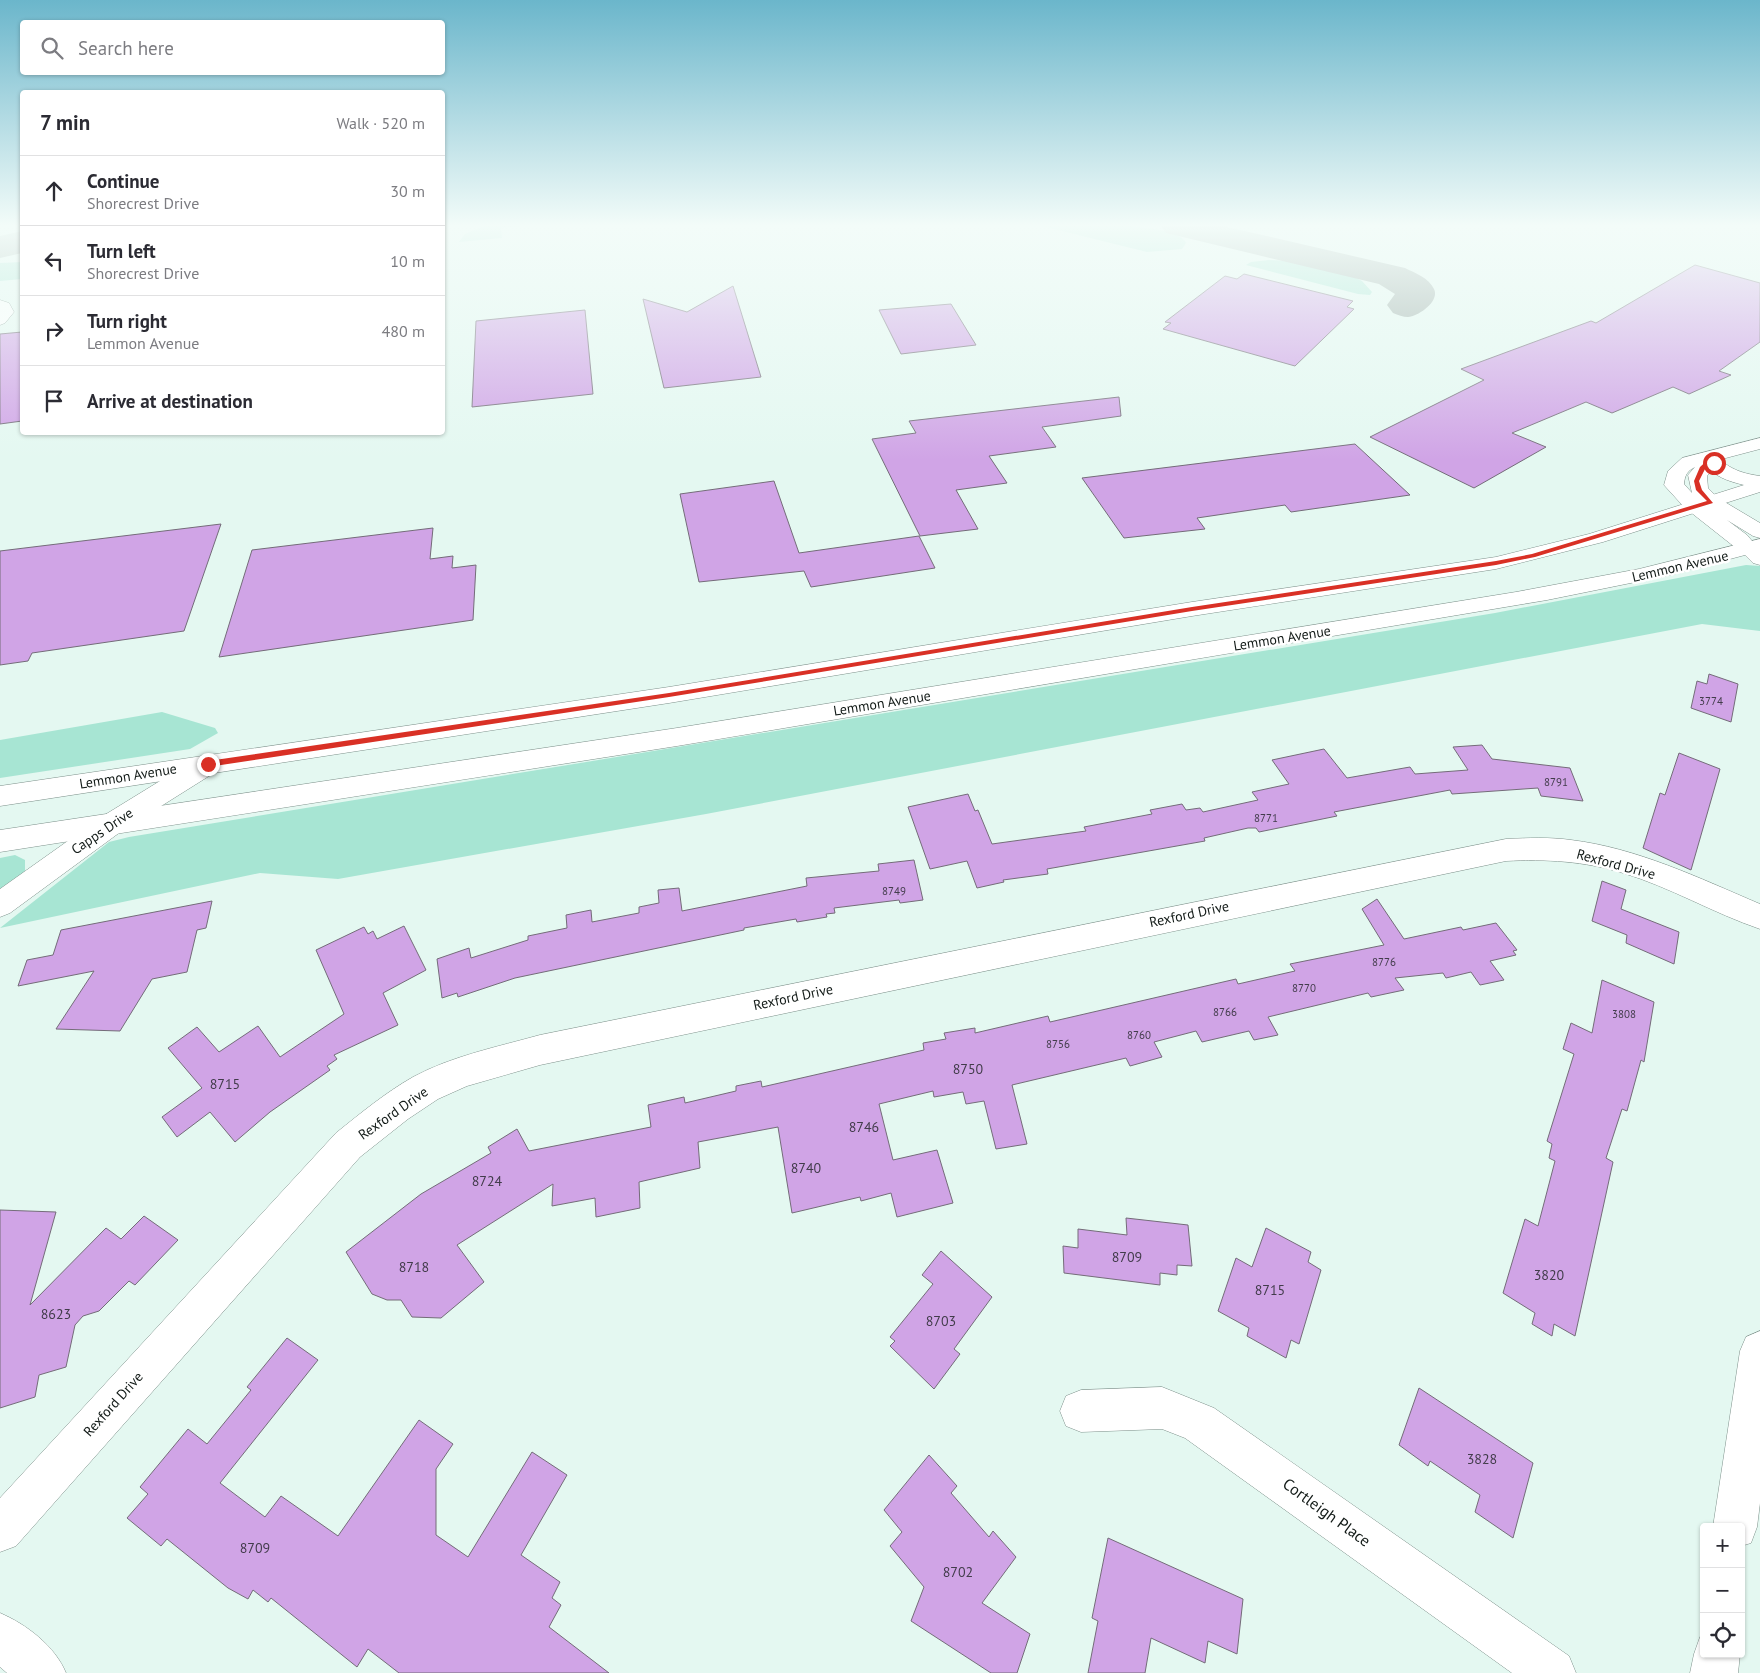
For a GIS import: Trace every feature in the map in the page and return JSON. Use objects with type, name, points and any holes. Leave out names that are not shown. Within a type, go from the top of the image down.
[{"type":"main road","points":[[0,304],[4,306],[6,312],[0,320]]},
{"type":"main road","points":[[1757,546],[1731,532],[1703,504],[1696,481],[1702,468],[1715,456],[1760,443]]},
{"type":"main road","points":[[1715,456],[1714,463],[1720,470],[1730,476],[1760,484]]},
{"type":"main road","name":"Lemmon Avenue","points":[[0,796],[669,695],[1192,609],[1496,563],[1533,555],[1703,504],[1760,484]]},
{"type":"main road","name":"Lemmon Avenue","points":[[0,841],[113,822],[677,737],[1614,582],[1757,546]]},
{"type":"main road","points":[[669,695],[677,737]]},
{"type":"main road","name":"Capps Drive","points":[[0,904],[113,822],[208,764]]},
{"type":"main road","name":"Rexford Drive","points":[[0,1530],[348,1145],[388,1112],[426,1088],[459,1073],[550,1048],[1506,850],[1544,849],[1580,852],[1621,862],[1671,880],[1760,917]]},
{"type":"main road","points":[[1736,1523],[1760,1351]]},
{"type":"main road","name":"Cortleigh Place","points":[[1082,1410],[1162,1408],[1199,1423],[1552,1673]]},
{"type":"main road","points":[[0,1636],[42,1673]]},
{"type":"main road","points":[[1714,1673],[1716,1658]]},
{"type":"green space","points":[[1746,565],[1760,566],[1760,631],[1702,624],[706,814],[338,879],[260,873],[0,928],[109,842],[129,837],[1495,613]]},
{"type":"green space","points":[[162,712],[215,728],[218,733],[190,749],[0,778],[0,740]]},
{"type":"green space","points":[[15,855],[25,860],[25,871],[0,895],[0,858]]},
{"type":"building","points":[[644,304],[660,304],[687,312],[701,304],[739,304],[761,377],[664,388]]},
{"type":"building","points":[[951,304],[976,345],[901,354],[879,310]]},
{"type":"building","points":[[1188,304],[1350,304],[1347,307],[1354,309],[1295,366],[1163,329],[1171,323],[1165,322]]},
{"type":"building","points":[[1628,304],[1760,304],[1760,342],[1719,371],[1731,375],[1689,394],[1673,387],[1612,413],[1586,402],[1512,433],[1546,447],[1474,488],[1370,437],[1484,380],[1461,369],[1591,321],[1596,323]]},
{"type":"building","points":[[585,310],[593,394],[472,407],[476,321]]},
{"type":"building","points":[[20,332],[20,421],[0,424],[0,334]]},
{"type":"building","points":[[1119,397],[1121,416],[1042,427],[1056,447],[989,456],[1007,483],[956,490],[978,529],[920,536],[872,439],[916,433],[909,421]]},
{"type":"building","points":[[1355,444],[1410,495],[1291,512],[1285,505],[1197,518],[1205,529],[1124,538],[1082,478]]},
{"type":"building","points":[[774,481],[799,553],[919,536],[935,568],[811,587],[804,571],[699,582],[680,494]]},
{"type":"building","points":[[221,524],[184,631],[32,653],[28,661],[0,665],[0,551]]},
{"type":"building","points":[[433,528],[430,559],[453,556],[452,568],[476,565],[473,620],[219,657],[252,550]]},
{"type":"building","points":[[1709,674],[1738,684],[1731,722],[1691,708],[1697,681],[1707,684]]},
{"type":"building","points":[[1482,745],[1492,759],[1570,768],[1583,801],[1541,796],[1538,788],[1452,794],[1450,790],[1334,812],[1337,816],[1259,832],[1256,828],[1248,828],[1204,838],[1205,841],[1047,869],[1048,874],[1003,880],[1004,882],[977,888],[967,861],[930,869],[908,807],[968,794],[975,811],[978,810],[992,844],[1086,831],[1084,827],[1152,814],[1150,810],[1182,804],[1186,810],[1200,808],[1203,812],[1258,800],[1252,792],[1289,784],[1272,760],[1324,749],[1347,778],[1410,767],[1415,774],[1468,770],[1453,747]]},
{"type":"building","points":[[1679,753],[1720,769],[1691,870],[1643,848],[1660,793],[1665,795]]},
{"type":"building","points":[[914,860],[923,900],[900,903],[899,900],[834,908],[835,913],[826,914],[827,917],[797,922],[796,919],[744,928],[744,930],[515,978],[458,997],[457,993],[442,998],[437,959],[469,948],[471,958],[528,940],[528,936],[567,928],[566,915],[591,910],[592,922],[639,913],[639,907],[659,903],[658,890],[679,888],[682,911],[807,886],[806,878],[879,871],[878,864]]},
{"type":"building","points":[[1602,881],[1626,890],[1621,909],[1679,932],[1674,964],[1626,943],[1627,935],[1592,921]]},
{"type":"building","points":[[1377,899],[1404,939],[1461,927],[1463,930],[1496,923],[1517,950],[1513,951],[1516,955],[1490,961],[1504,980],[1480,985],[1471,972],[1446,978],[1443,973],[1395,978],[1404,990],[1371,997],[1368,993],[1268,1017],[1278,1035],[1254,1040],[1249,1031],[1202,1042],[1196,1031],[1154,1042],[1162,1057],[1130,1066],[1126,1058],[1012,1085],[1027,1144],[996,1149],[984,1101],[966,1104],[963,1092],[934,1097],[933,1091],[879,1104],[893,1160],[937,1150],[953,1203],[897,1217],[891,1193],[861,1201],[860,1197],[792,1213],[778,1127],[698,1142],[700,1168],[639,1182],[640,1208],[596,1217],[595,1198],[552,1206],[553,1184],[457,1245],[484,1282],[441,1318],[412,1317],[401,1300],[387,1300],[372,1294],[346,1252],[421,1194],[491,1153],[488,1147],[517,1129],[529,1151],[651,1127],[648,1105],[684,1097],[685,1103],[736,1091],[736,1086],[761,1081],[762,1087],[924,1050],[923,1043],[946,1039],[944,1033],[975,1028],[975,1033],[1048,1016],[1050,1022],[1236,979],[1238,984],[1295,971],[1290,964],[1384,945],[1362,909]]},
{"type":"building","points":[[212,901],[206,928],[197,930],[187,972],[152,979],[120,1031],[56,1029],[94,971],[18,986],[27,960],[53,955],[61,930]]},
{"type":"building","points":[[404,926],[426,970],[383,993],[398,1025],[334,1055],[337,1059],[327,1066],[330,1070],[270,1112],[235,1142],[210,1112],[177,1137],[162,1117],[202,1088],[168,1048],[197,1027],[219,1052],[258,1026],[280,1057],[344,1014],[316,950],[364,927],[368,934],[373,931],[377,939]]},
{"type":"building","points":[[1602,980],[1654,1002],[1644,1062],[1641,1060],[1627,1111],[1622,1109],[1606,1158],[1613,1162],[1575,1336],[1554,1324],[1552,1336],[1532,1324],[1535,1313],[1503,1293],[1525,1219],[1538,1226],[1555,1161],[1549,1158],[1552,1144],[1547,1141],[1574,1054],[1563,1049],[1571,1023],[1592,1033]]},
{"type":"building","points":[[0,1210],[56,1212],[30,1305],[106,1228],[121,1239],[144,1216],[178,1240],[135,1285],[129,1281],[99,1311],[83,1316],[75,1325],[66,1367],[39,1375],[35,1397],[0,1408]]},
{"type":"building","points":[[1126,1218],[1188,1225],[1192,1266],[1177,1265],[1177,1275],[1160,1273],[1160,1285],[1064,1273],[1063,1246],[1078,1248],[1078,1229],[1127,1235]]},
{"type":"building","points":[[1266,1228],[1311,1252],[1308,1262],[1321,1270],[1299,1344],[1291,1340],[1286,1358],[1247,1336],[1249,1328],[1218,1311],[1236,1258],[1252,1267]]},
{"type":"building","points":[[941,1251],[992,1297],[954,1349],[960,1354],[934,1389],[890,1346],[895,1341],[890,1337],[933,1284],[922,1275]]},
{"type":"building","points":[[287,1338],[318,1360],[220,1483],[265,1517],[281,1496],[338,1536],[419,1420],[453,1444],[436,1469],[436,1535],[468,1557],[532,1452],[567,1475],[521,1555],[560,1582],[552,1598],[561,1605],[549,1627],[609,1673],[399,1673],[368,1649],[357,1667],[271,1598],[268,1602],[253,1590],[248,1599],[228,1588],[167,1539],[161,1546],[127,1518],[148,1494],[140,1487],[188,1429],[207,1444],[251,1390],[247,1387]]},
{"type":"building","points":[[1419,1388],[1533,1463],[1513,1538],[1475,1512],[1480,1495],[1430,1461],[1428,1466],[1399,1445]]},
{"type":"building","points":[[929,1455],[957,1486],[951,1493],[989,1537],[993,1531],[1016,1557],[982,1603],[1030,1634],[1017,1673],[991,1673],[911,1621],[924,1587],[890,1546],[902,1532],[884,1510]]},
{"type":"building","points":[[1108,1538],[1243,1599],[1237,1654],[1208,1641],[1205,1663],[1151,1638],[1145,1673],[1088,1673],[1098,1621],[1092,1618]]},
{"type":"route","points":[[208,764],[669,695],[1192,609],[1496,563],[1533,555],[1711,502],[1699,490],[1696,481],[1702,468],[1715,456],[1714,463]]}]
